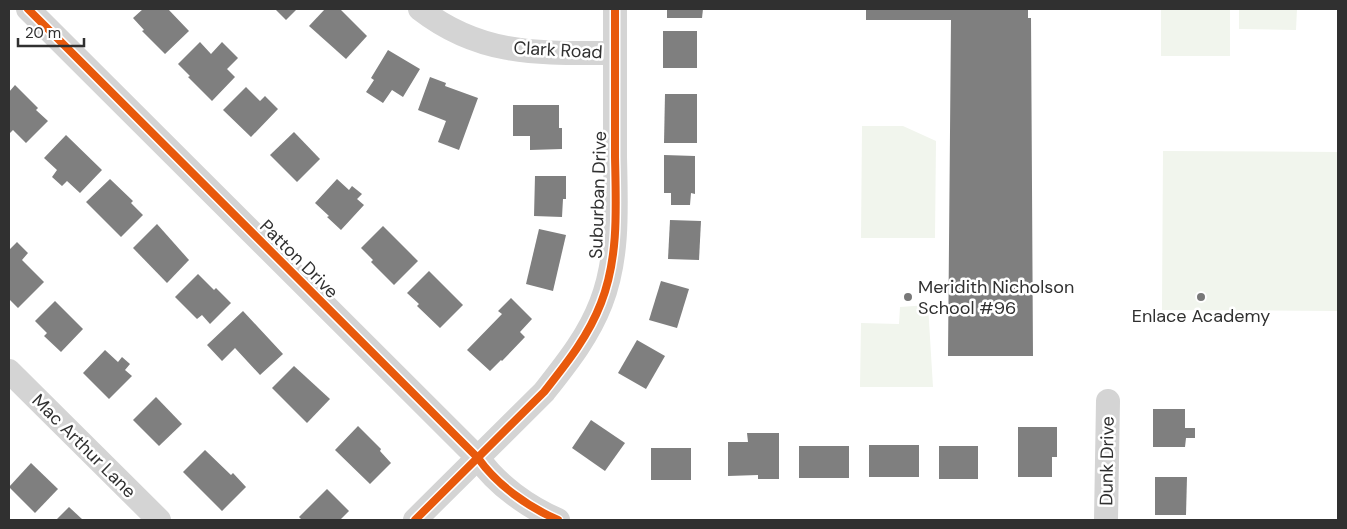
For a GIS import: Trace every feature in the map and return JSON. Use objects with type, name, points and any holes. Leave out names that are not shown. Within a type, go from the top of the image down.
[{"type":"street","name":"Patton Drive","points":[[28,9],[478,458],[484,467],[523,500],[558,520]]},
{"type":"street","name":"Clark Road","points":[[420,9],[450,29],[469,38],[498,47],[541,53],[615,53]]},
{"type":"street","name":"Suburban Drive","points":[[415,520],[556,378],[586,334],[602,300],[609,274],[615,238],[615,9]]},
{"type":"street","name":"Mac Arthur Lane","points":[[9,371],[158,520]]},
{"type":"street","name":"Dunk Drive","points":[[1106,520],[1108,401]]},
{"type":"shaded area","points":[[1161,9],[1230,9],[1230,56],[1161,56]]},
{"type":"shaded area","points":[[1239,9],[1297,9],[1296,30],[1239,29]]},
{"type":"shaded area","points":[[862,126],[903,126],[936,141],[935,238],[861,238]]},
{"type":"shaded area","points":[[1163,151],[1338,152],[1338,311],[1162,310]]},
{"type":"shaded area","points":[[928,305],[933,387],[860,387],[861,323],[899,324],[900,307]]},
{"type":"building","points":[[143,9],[168,9],[189,31],[165,54],[142,31],[144,30],[133,18]]},
{"type":"building","points":[[275,9],[297,9],[286,20]]},
{"type":"building","points":[[325,9],[340,9],[367,36],[346,59],[309,26]]},
{"type":"building","points":[[667,9],[703,9],[702,18],[667,18]]},
{"type":"building","points":[[866,9],[1028,9],[1028,18],[1031,18],[1033,356],[948,356],[951,20],[866,20]]},
{"type":"building","points":[[663,31],[697,31],[697,68],[663,68]]},
{"type":"building","points":[[200,42],[211,54],[222,42],[238,58],[227,69],[235,77],[212,101],[178,64]]},
{"type":"building","points":[[388,50],[420,69],[403,97],[392,90],[383,103],[366,92],[374,80],[371,78]]},
{"type":"building","points":[[430,77],[446,83],[445,86],[478,98],[459,150],[438,142],[446,121],[418,110]]},
{"type":"building","points":[[15,85],[48,121],[26,143],[13,130],[9,134],[9,92]]},
{"type":"building","points":[[246,87],[260,101],[265,96],[278,109],[251,137],[223,110]]},
{"type":"building","points":[[665,94],[697,94],[697,143],[664,143]]},
{"type":"building","points":[[513,105],[559,105],[559,128],[562,128],[562,149],[530,150],[530,136],[513,136]]},
{"type":"building","points":[[294,132],[320,159],[297,182],[270,155]]},
{"type":"building","points":[[66,135],[102,170],[80,193],[67,181],[62,186],[52,177],[57,170],[44,158]]},
{"type":"building","points":[[664,155],[695,156],[695,194],[691,193],[690,205],[671,205],[671,193],[664,193]]},
{"type":"building","points":[[535,176],[566,176],[566,199],[563,199],[562,217],[534,216]]},
{"type":"building","points":[[110,179],[133,201],[131,203],[143,215],[121,237],[86,202]]},
{"type":"building","points":[[337,179],[349,190],[352,186],[362,194],[357,199],[364,205],[341,230],[315,203]]},
{"type":"building","points":[[670,220],[701,221],[699,260],[668,259]]},
{"type":"building","points":[[157,224],[189,260],[167,283],[133,248]]},
{"type":"building","points":[[383,226],[418,261],[394,285],[371,262],[373,260],[361,248]]},
{"type":"building","points":[[539,229],[566,235],[553,291],[526,284]]},
{"type":"building","points":[[17,242],[28,253],[22,260],[44,282],[18,308],[9,299],[9,247],[10,249]]},
{"type":"building","points":[[429,271],[463,305],[440,328],[417,306],[419,304],[407,293]]},
{"type":"building","points":[[198,274],[231,303],[210,324],[202,315],[197,319],[175,297]]},
{"type":"building","points":[[661,281],[689,289],[677,328],[649,320]]},
{"type":"building","points":[[511,298],[532,319],[520,332],[525,337],[490,371],[467,350],[502,314],[498,311]]},
{"type":"building","points":[[55,301],[83,329],[61,352],[44,336],[47,333],[35,321]]},
{"type":"building","points":[[243,311],[283,354],[260,375],[235,348],[222,361],[207,345]]},
{"type":"building","points":[[637,340],[665,356],[646,389],[618,373]]},
{"type":"building","points":[[105,350],[118,362],[122,357],[130,364],[125,370],[132,376],[109,399],[83,373]]},
{"type":"building","points":[[294,366],[330,399],[307,423],[272,388]]},
{"type":"building","points":[[156,397],[182,424],[159,446],[133,420]]},
{"type":"building","points":[[1153,409],[1185,409],[1185,428],[1195,428],[1195,438],[1186,438],[1185,447],[1153,447]]},
{"type":"building","points":[[591,420],[625,443],[605,471],[572,448]]},
{"type":"building","points":[[358,426],[381,449],[380,451],[391,463],[370,484],[335,450]]},
{"type":"building","points":[[1018,427],[1057,427],[1057,457],[1052,457],[1052,477],[1018,477]]},
{"type":"building","points":[[747,433],[779,433],[779,479],[758,479],[758,475],[728,476],[728,442],[748,442]]},
{"type":"building","points":[[869,445],[919,445],[919,477],[869,477]]},
{"type":"building","points":[[799,446],[849,446],[849,478],[799,478]]},
{"type":"building","points":[[939,446],[978,446],[978,479],[939,479]]},
{"type":"building","points":[[651,448],[691,448],[691,480],[651,480]]},
{"type":"building","points":[[205,450],[231,475],[233,473],[246,487],[222,511],[183,472]]},
{"type":"building","points":[[31,463],[58,489],[35,513],[9,487]]},
{"type":"building","points":[[1155,477],[1187,477],[1186,515],[1155,515]]},
{"type":"building","points":[[327,489],[349,511],[340,520],[302,520],[299,517]]},
{"type":"building","points":[[69,507],[83,520],[56,520]]},
{"type":"cycle path","points":[[28,9],[478,458],[494,477],[525,502],[558,520]]},
{"type":"cycle path","points":[[415,520],[544,392],[583,339],[601,303],[611,268],[615,231],[615,9]]},
{"type":"place","name":"Meridith Nicholson School #96","points":[[908,297]]},
{"type":"place","name":"Enlace Academy","points":[[1201,297]]}]
